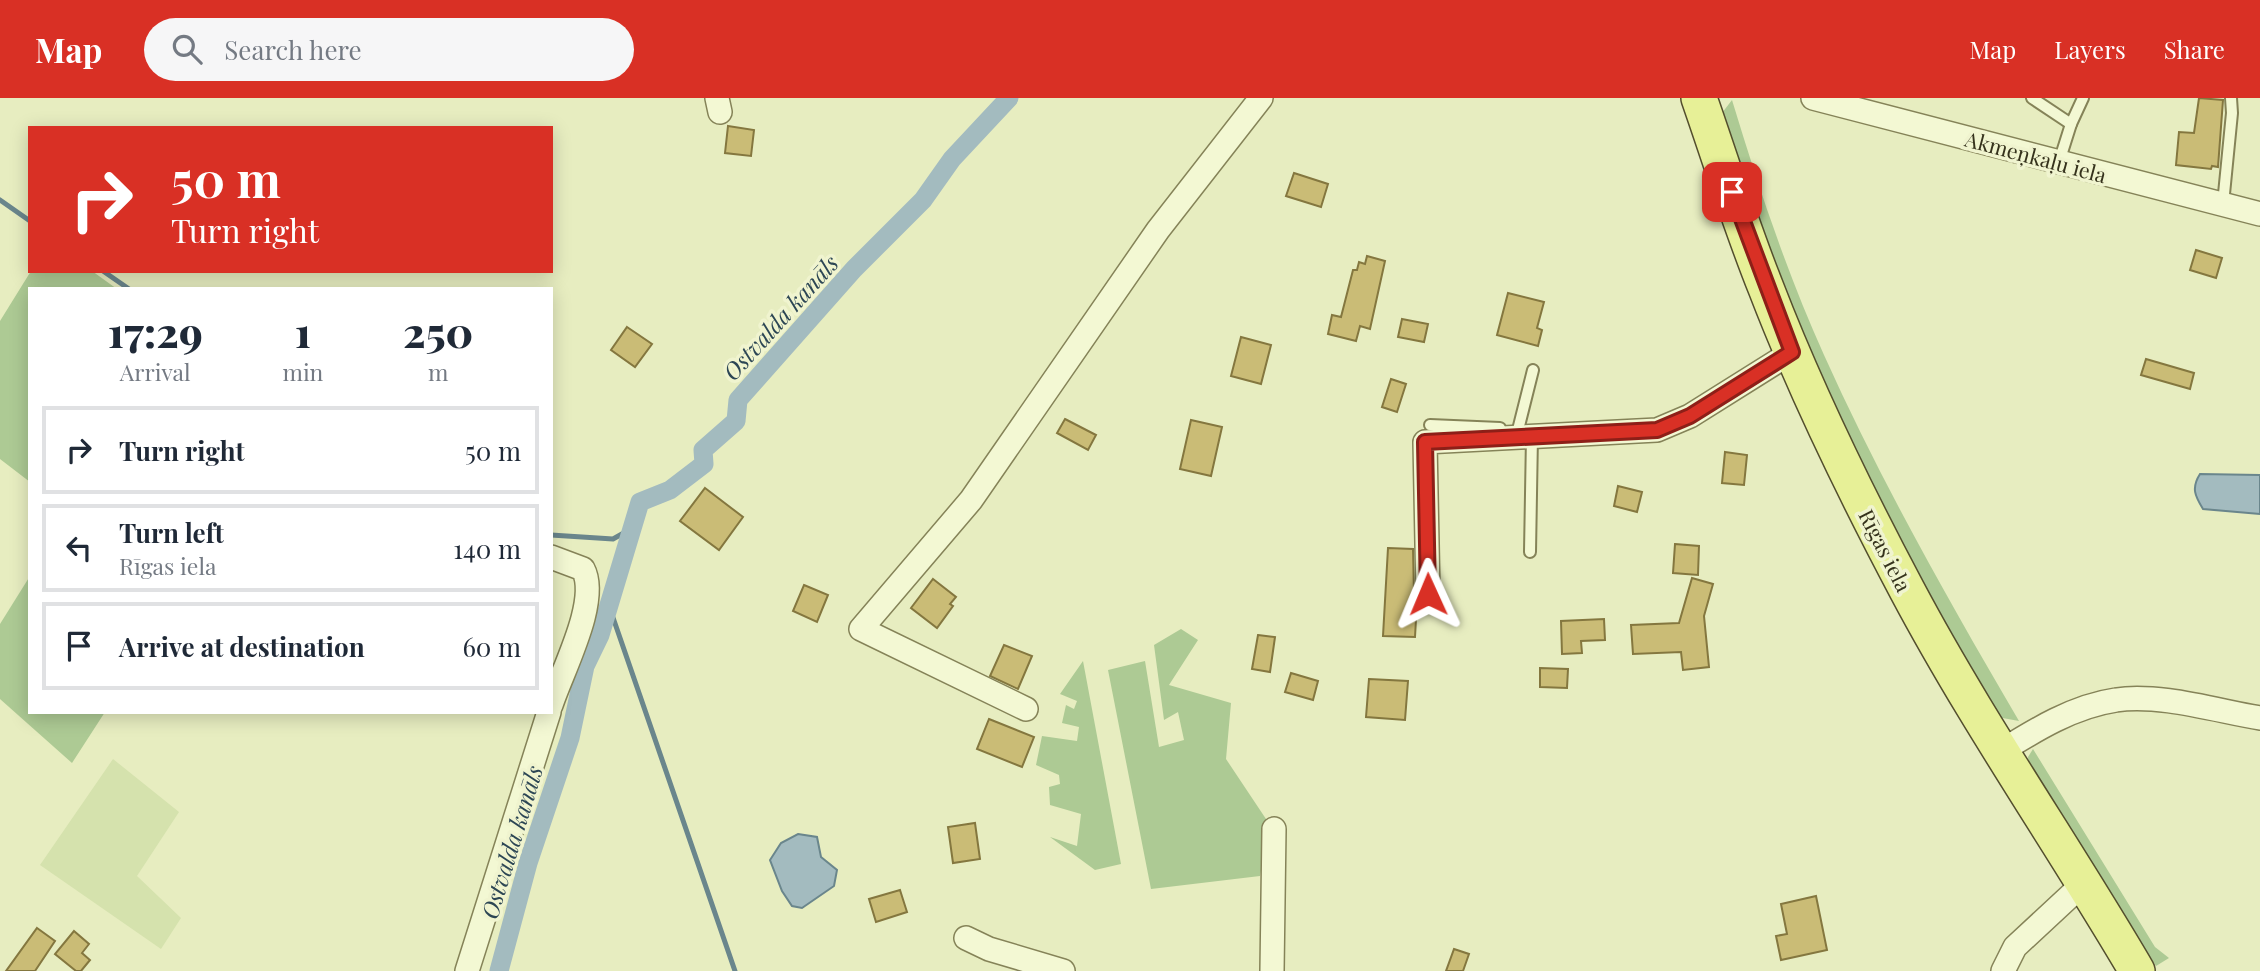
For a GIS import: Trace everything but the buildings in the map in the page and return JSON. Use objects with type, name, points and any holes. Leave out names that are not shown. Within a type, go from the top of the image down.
[{"type":"main road","name":"Rīgas iela","points":[[1699,98],[1765,286],[1853,485],[1908,593],[2000,752],[2085,882],[2137,971]]},
{"type":"street","points":[[1026,709],[861,629],[971,500],[1158,230],[1261,98]]},
{"type":"street","name":"Akmeņkaļu iela","points":[[1813,98],[2260,214]]},
{"type":"street","points":[[1428,594],[1425,442],[1526,433],[1657,430],[1690,416],[1792,352]]},
{"type":"street","points":[[553,558],[583,569],[589,581],[587,604],[553,699]]},
{"type":"street","points":[[2000,752],[2032,732],[2083,708],[2118,699],[2147,699],[2260,718]]},
{"type":"street","points":[[467,971],[548,714]]},
{"type":"street","points":[[1272,971],[1273,829]]},
{"type":"street","points":[[2003,971],[2015,947],[2085,882]]},
{"type":"street","points":[[966,938],[1063,971]]},
{"type":"lane","points":[[2032,98],[2071,124]]},
{"type":"lane","points":[[2059,162],[2071,124],[2083,98]]},
{"type":"lane","points":[[2223,204],[2232,113],[2231,98]]},
{"type":"lane","points":[[1530,552],[1526,433],[1533,370]]},
{"type":"lane","points":[[1430,425],[1526,433]]},
{"type":"green space","points":[[1732,100],[1774,229],[1824,355],[1892,495],[2019,721],[1997,717],[1909,557],[1828,396],[1764,242],[1722,113]]},
{"type":"green space","points":[[30,273],[95,273],[114,287],[28,287],[28,480],[0,459],[0,321]]},
{"type":"green space","points":[[28,579],[28,714],[104,714],[72,763],[0,699],[0,624]]},
{"type":"green space","points":[[1181,629],[1198,640],[1169,685],[1231,703],[1226,759],[1270,825],[1260,876],[1151,889],[1108,670],[1145,661],[1159,747],[1184,740],[1178,712],[1164,720],[1154,645]]},
{"type":"green space","points":[[1083,661],[1121,864],[1095,870],[1050,837],[1077,846],[1081,814],[1050,805],[1049,787],[1060,784],[1059,775],[1036,765],[1042,736],[1077,741],[1079,727],[1062,723],[1066,705],[1074,709],[1077,701],[1060,694]]},
{"type":"green space","points":[[2033,749],[2155,947],[2169,958],[2156,966],[2030,776],[2028,757]]},
{"type":"green space","points":[[113,759],[179,812],[137,876],[181,918],[161,949],[40,865]]},
{"type":"water","points":[[2200,474],[2260,475],[2260,514],[2203,509],[2195,492]]},
{"type":"water","points":[[798,834],[817,837],[821,857],[837,870],[834,886],[802,908],[792,906],[782,891],[770,860],[781,843]]},
{"type":"waterway","name":"Ostvalda kanāls","points":[[499,971],[528,863],[570,738],[585,666],[600,635],[640,502],[670,490],[704,464],[703,450],[736,421],[738,400],[854,269],[923,200],[952,159],[1009,98]]},
{"type":"waterway","points":[[0,200],[28,220]]},
{"type":"waterway","points":[[106,273],[126,287]]},
{"type":"waterway","points":[[553,535],[613,539],[629,530]]},
{"type":"waterway","points":[[609,606],[735,971]]},
{"type":"route","points":[[1428,594],[1425,442],[1657,430],[1690,416],[1737,384],[1792,352],[1765,286],[1732,192]]}]
